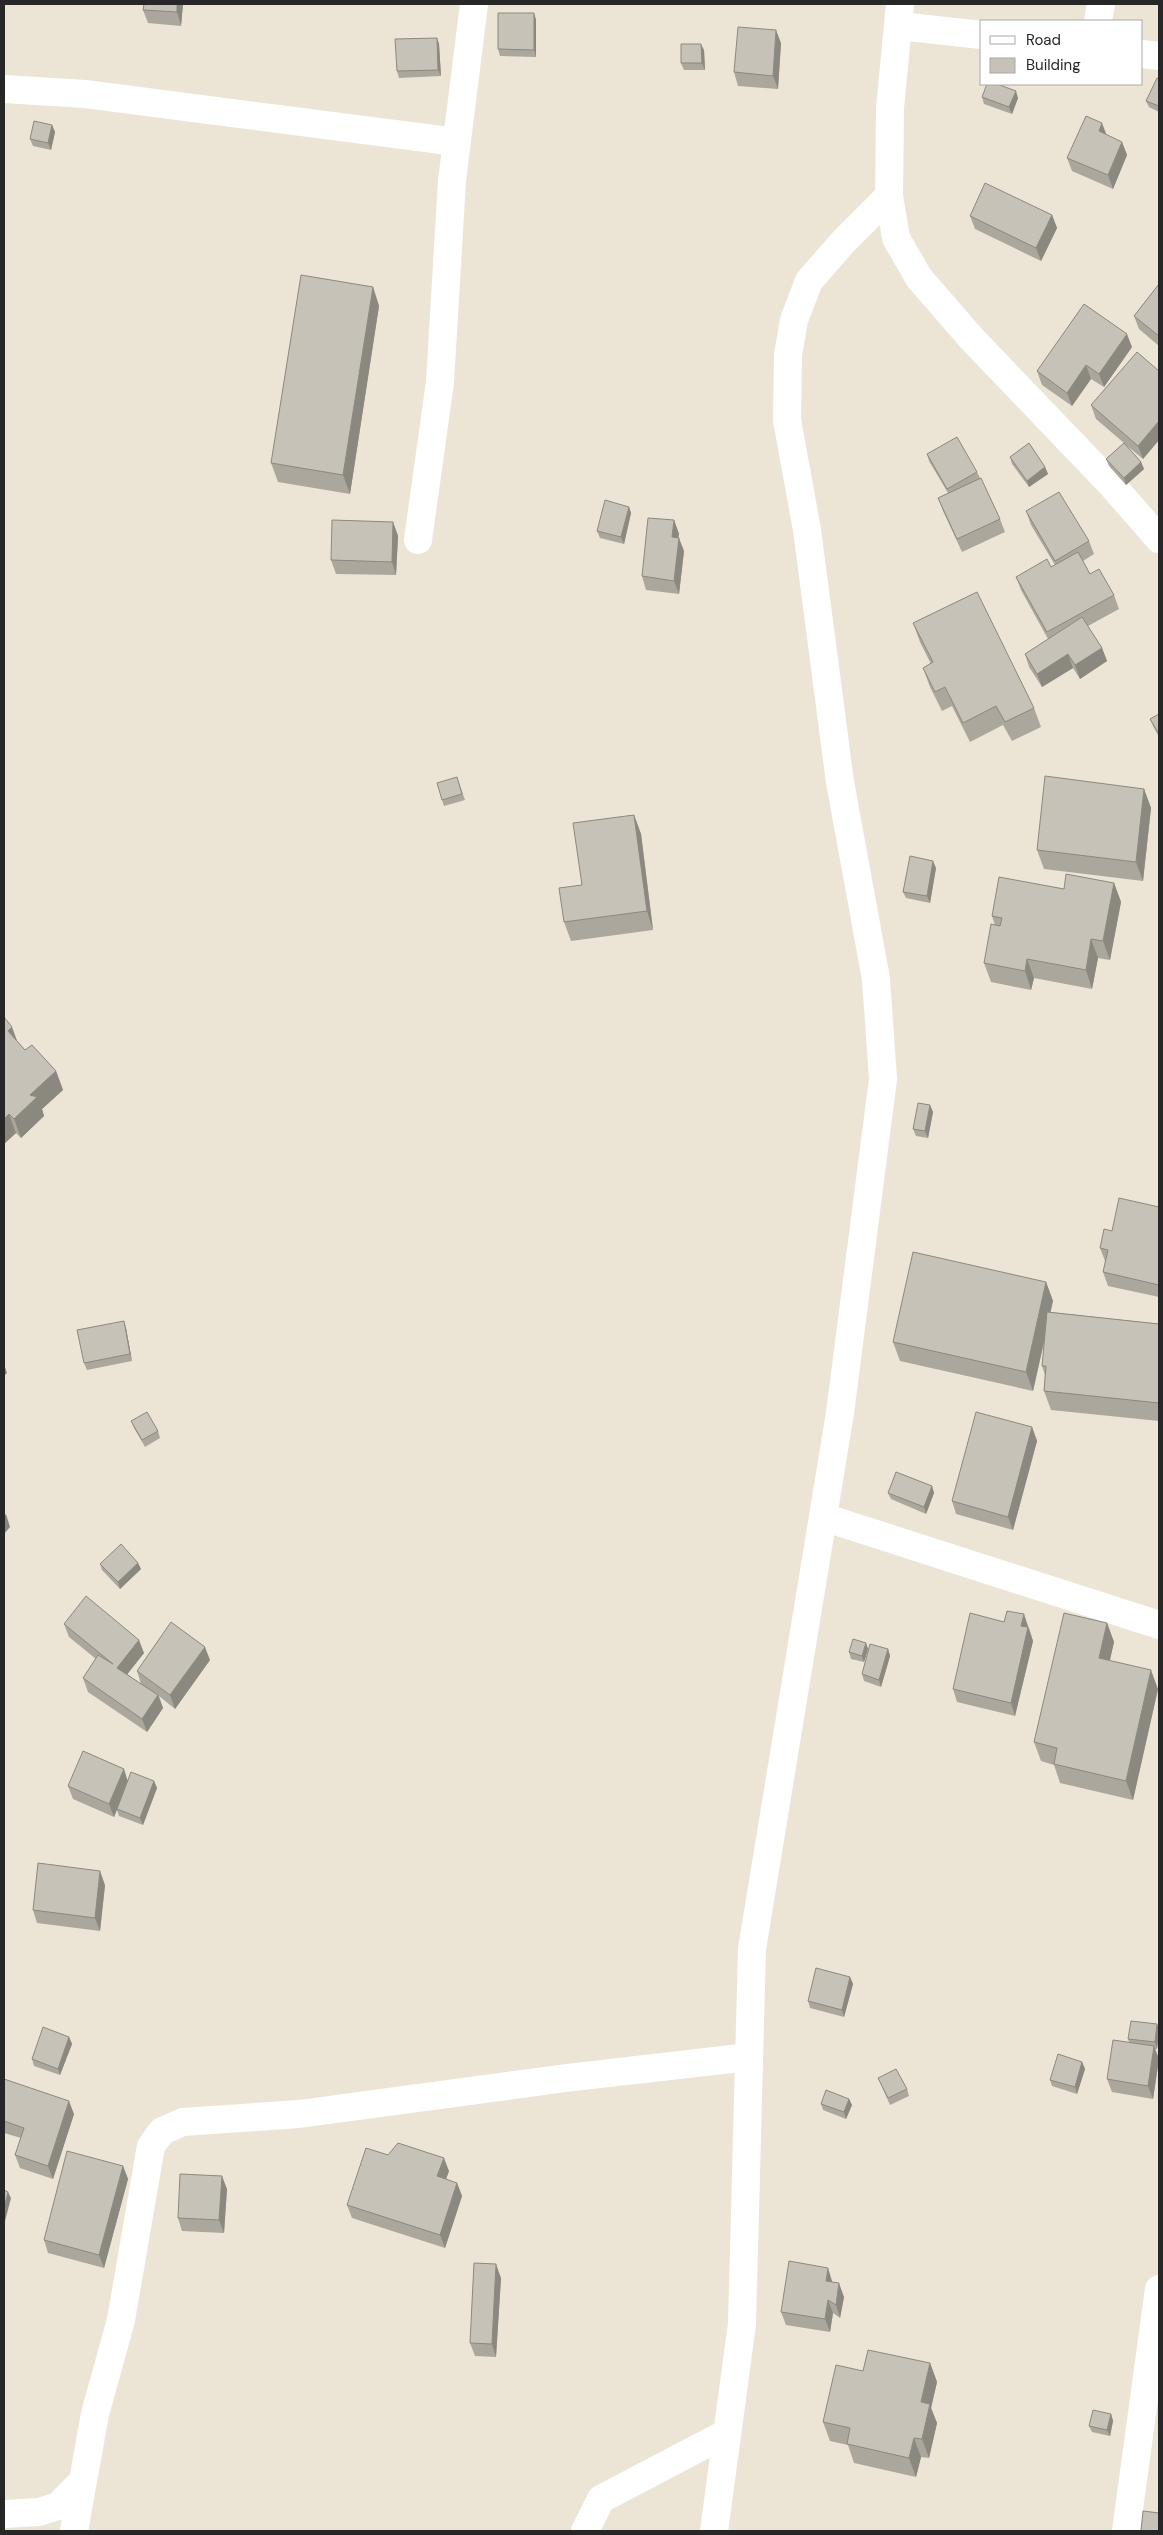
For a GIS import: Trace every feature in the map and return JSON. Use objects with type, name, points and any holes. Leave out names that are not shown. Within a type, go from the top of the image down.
[{"type":"street","points":[[418,540],[440,382],[452,181],[474,4]]},
{"type":"street","points":[[1098,20],[1101,4]]},
{"type":"street","points":[[980,35],[900,15],[890,108],[889,196],[896,238],[919,278],[972,339],[1111,484],[1159,539]]},
{"type":"street","points":[[1143,54],[1159,56]]},
{"type":"street","points":[[4,89],[85,94],[457,142]]},
{"type":"street","points":[[714,2531],[742,2324],[752,1949],[840,1413],[883,1079],[876,979],[840,782],[807,530],[787,420],[788,355],[794,320],[809,281],[889,196]]},
{"type":"street","points":[[823,1517],[1159,1624]]},
{"type":"street","points":[[74,2531],[95,2414],[121,2320],[151,2146],[162,2131],[182,2122],[299,2114],[566,2078],[749,2057]]},
{"type":"street","points":[[1126,2531],[1159,2289]]},
{"type":"street","points":[[585,2531],[602,2499],[727,2433]]},
{"type":"street","points":[[4,2514],[39,2512],[58,2506],[82,2482]]},
{"type":"building","points":[[144,4],[177,4],[177,12],[143,10]]},
{"type":"building","points":[[498,13],[534,13],[534,50],[498,49]]},
{"type":"building","points":[[738,27],[776,30],[773,76],[734,72]]},
{"type":"building","points":[[437,38],[438,70],[397,71],[395,39]]},
{"type":"building","points":[[681,44],[701,44],[702,63],[681,63]]},
{"type":"building","points":[[1157,78],[1159,79],[1159,106],[1146,101]]},
{"type":"building","points":[[987,85],[1000,85],[1016,91],[1009,107],[982,97]]},
{"type":"building","points":[[1086,116],[1102,123],[1099,131],[1122,142],[1108,175],[1067,158]]},
{"type":"building","points":[[34,121],[52,125],[48,143],[30,139]]},
{"type":"building","points":[[985,183],[1052,215],[1036,248],[970,216]]},
{"type":"building","points":[[301,275],[373,287],[343,475],[271,463]]},
{"type":"building","points":[[1159,284],[1159,336],[1134,316]]},
{"type":"building","points":[[1084,304],[1127,334],[1099,374],[1086,365],[1067,393],[1037,371]]},
{"type":"building","points":[[1137,352],[1159,371],[1159,421],[1138,446],[1091,405]]},
{"type":"building","points":[[957,437],[977,472],[947,489],[927,454]]},
{"type":"building","points":[[1029,443],[1045,467],[1027,481],[1010,457]]},
{"type":"building","points":[[1124,443],[1141,462],[1124,478],[1106,459]]},
{"type":"building","points":[[981,478],[1000,519],[957,539],[938,498]]},
{"type":"building","points":[[1059,492],[1089,541],[1055,561],[1026,511]]},
{"type":"building","points":[[605,500],[629,507],[621,537],[597,531]]},
{"type":"building","points":[[648,518],[674,520],[672,537],[679,538],[674,581],[642,576]]},
{"type":"building","points":[[332,520],[393,522],[392,562],[331,560]]},
{"type":"building","points":[[1078,552],[1090,574],[1099,569],[1114,595],[1047,632],[1016,577],[1047,559],[1051,567]]},
{"type":"building","points":[[977,592],[1034,708],[1005,722],[996,706],[963,723],[945,687],[935,692],[923,668],[933,662],[913,623]]},
{"type":"building","points":[[1082,617],[1102,648],[1075,665],[1068,654],[1037,674],[1025,654]]},
{"type":"building","points":[[1159,714],[1159,734],[1150,719]]},
{"type":"building","points":[[1045,776],[1144,789],[1136,862],[1037,850]]},
{"type":"building","points":[[457,777],[462,794],[442,800],[437,783]]},
{"type":"building","points":[[634,815],[647,911],[564,922],[559,888],[582,885],[573,823]]},
{"type":"building","points":[[910,856],[933,861],[927,896],[903,892]]},
{"type":"building","points":[[1066,874],[1114,883],[1103,941],[1091,939],[1086,970],[1027,959],[1025,971],[984,963],[991,924],[1000,926],[1002,918],[992,916],[999,877],[1064,889]]},
{"type":"building","points":[[4,1017],[12,1027],[8,1031],[25,1050],[32,1045],[56,1071],[30,1095],[37,1097],[14,1119],[9,1114],[4,1119]]},
{"type":"building","points":[[918,1103],[930,1105],[925,1131],[913,1129]]},
{"type":"building","points":[[1119,1198],[1159,1207],[1159,1285],[1103,1272],[1108,1250],[1100,1248],[1104,1229],[1112,1231]]},
{"type":"building","points":[[913,1252],[1046,1282],[1026,1372],[893,1342]]},
{"type":"building","points":[[1047,1312],[1159,1324],[1159,1403],[1044,1391],[1046,1366],[1042,1366]]},
{"type":"building","points":[[124,1321],[130,1354],[84,1363],[77,1330]]},
{"type":"building","points":[[147,1412],[158,1431],[142,1440],[131,1421]]},
{"type":"building","points":[[976,1412],[1032,1427],[1008,1517],[952,1501]]},
{"type":"building","points":[[896,1472],[932,1486],[924,1507],[888,1493]]},
{"type":"building","points":[[121,1544],[138,1563],[118,1582],[100,1564]]},
{"type":"building","points":[[86,1596],[139,1640],[117,1668],[158,1695],[142,1719],[83,1678],[98,1655],[113,1664],[64,1624]]},
{"type":"building","points":[[1007,1611],[1024,1614],[1021,1626],[1028,1627],[1011,1703],[953,1689],[970,1613],[1004,1622]]},
{"type":"building","points":[[1064,1613],[1107,1623],[1099,1658],[1151,1670],[1126,1781],[1054,1764],[1057,1748],[1034,1742]]},
{"type":"building","points":[[171,1622],[205,1647],[170,1695],[137,1671]]},
{"type":"building","points":[[853,1639],[866,1643],[862,1656],[849,1652]]},
{"type":"building","points":[[870,1644],[888,1649],[879,1680],[862,1674]]},
{"type":"building","points":[[83,1751],[124,1769],[109,1804],[68,1786]]},
{"type":"building","points":[[131,1772],[154,1781],[140,1818],[117,1809]]},
{"type":"building","points":[[38,1863],[100,1871],[95,1918],[33,1910]]},
{"type":"building","points":[[816,1968],[850,1977],[842,2010],[808,2001]]},
{"type":"building","points":[[1131,2021],[1157,2024],[1155,2042],[1128,2039]]},
{"type":"building","points":[[43,2027],[69,2037],[58,2069],[32,2059]]},
{"type":"building","points":[[1113,2040],[1154,2046],[1148,2086],[1107,2079]]},
{"type":"building","points":[[1058,2054],[1082,2062],[1075,2087],[1050,2080]]},
{"type":"building","points":[[896,2069],[907,2089],[888,2098],[878,2078]]},
{"type":"building","points":[[4,2079],[69,2101],[48,2166],[15,2155],[24,2128],[4,2121]]},
{"type":"building","points":[[826,2090],[849,2099],[844,2112],[821,2104]]},
{"type":"building","points":[[398,2143],[444,2158],[437,2176],[457,2183],[440,2235],[347,2205],[366,2148],[388,2155]]},
{"type":"building","points":[[67,2151],[123,2166],[99,2255],[44,2240]]},
{"type":"building","points":[[180,2174],[222,2176],[219,2220],[178,2218]]},
{"type":"building","points":[[4,2190],[8,2192],[4,2209]]},
{"type":"building","points":[[789,2261],[828,2268],[826,2281],[839,2283],[836,2305],[828,2300],[825,2319],[781,2312]]},
{"type":"building","points":[[474,2263],[496,2264],[492,2344],[470,2343]]},
{"type":"building","points":[[868,2350],[930,2363],[921,2402],[930,2404],[922,2439],[914,2438],[909,2458],[847,2444],[850,2428],[823,2422],[836,2365],[863,2371]]},
{"type":"building","points":[[1093,2410],[1111,2414],[1107,2430],[1089,2426]]},
{"type":"building","points":[[1143,2511],[1159,2513],[1159,2531],[1141,2531]]}]
